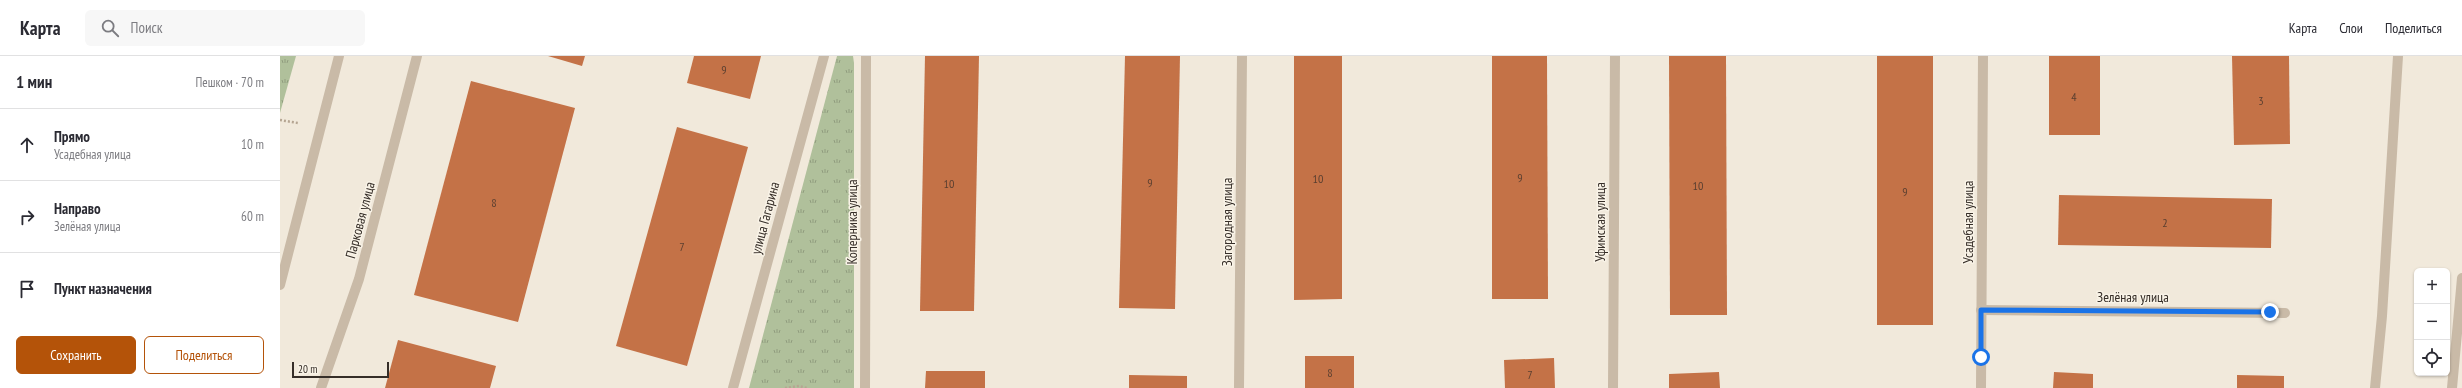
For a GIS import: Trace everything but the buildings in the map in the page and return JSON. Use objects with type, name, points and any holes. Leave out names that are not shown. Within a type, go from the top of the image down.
[{"type":"street","points":[[280,285],[339,56]]},
{"type":"street","name":"Парковая улица","points":[[321,388],[359,279],[417,56]]},
{"type":"street","name":"улица Гагарина","points":[[734,388],[824,56]]},
{"type":"street","name":"Коперника улица","points":[[865,388],[866,56]]},
{"type":"street","name":"Загородная улица","points":[[1239,388],[1242,56]]},
{"type":"street","name":"Уфимская улица","points":[[1613,388],[1615,56]]},
{"type":"street","name":"Усадебная улица","points":[[1981,388],[1983,56]]},
{"type":"street","points":[[2375,388],[2382,316],[2398,56]]},
{"type":"street","points":[[2452,388],[2462,278]]},
{"type":"street","name":"Зелёная улица","points":[[1981,310],[2285,313]]},
{"type":"path","points":[[785,388],[807,388]]},
{"type":"green space","points":[[280,56],[296,56],[280,113]]},
{"type":"green space","points":[[837,56],[853,56],[854,63],[854,388],[749,388]]},
{"type":"route","points":[[1981,357],[1981,310],[2270,312]]}]
